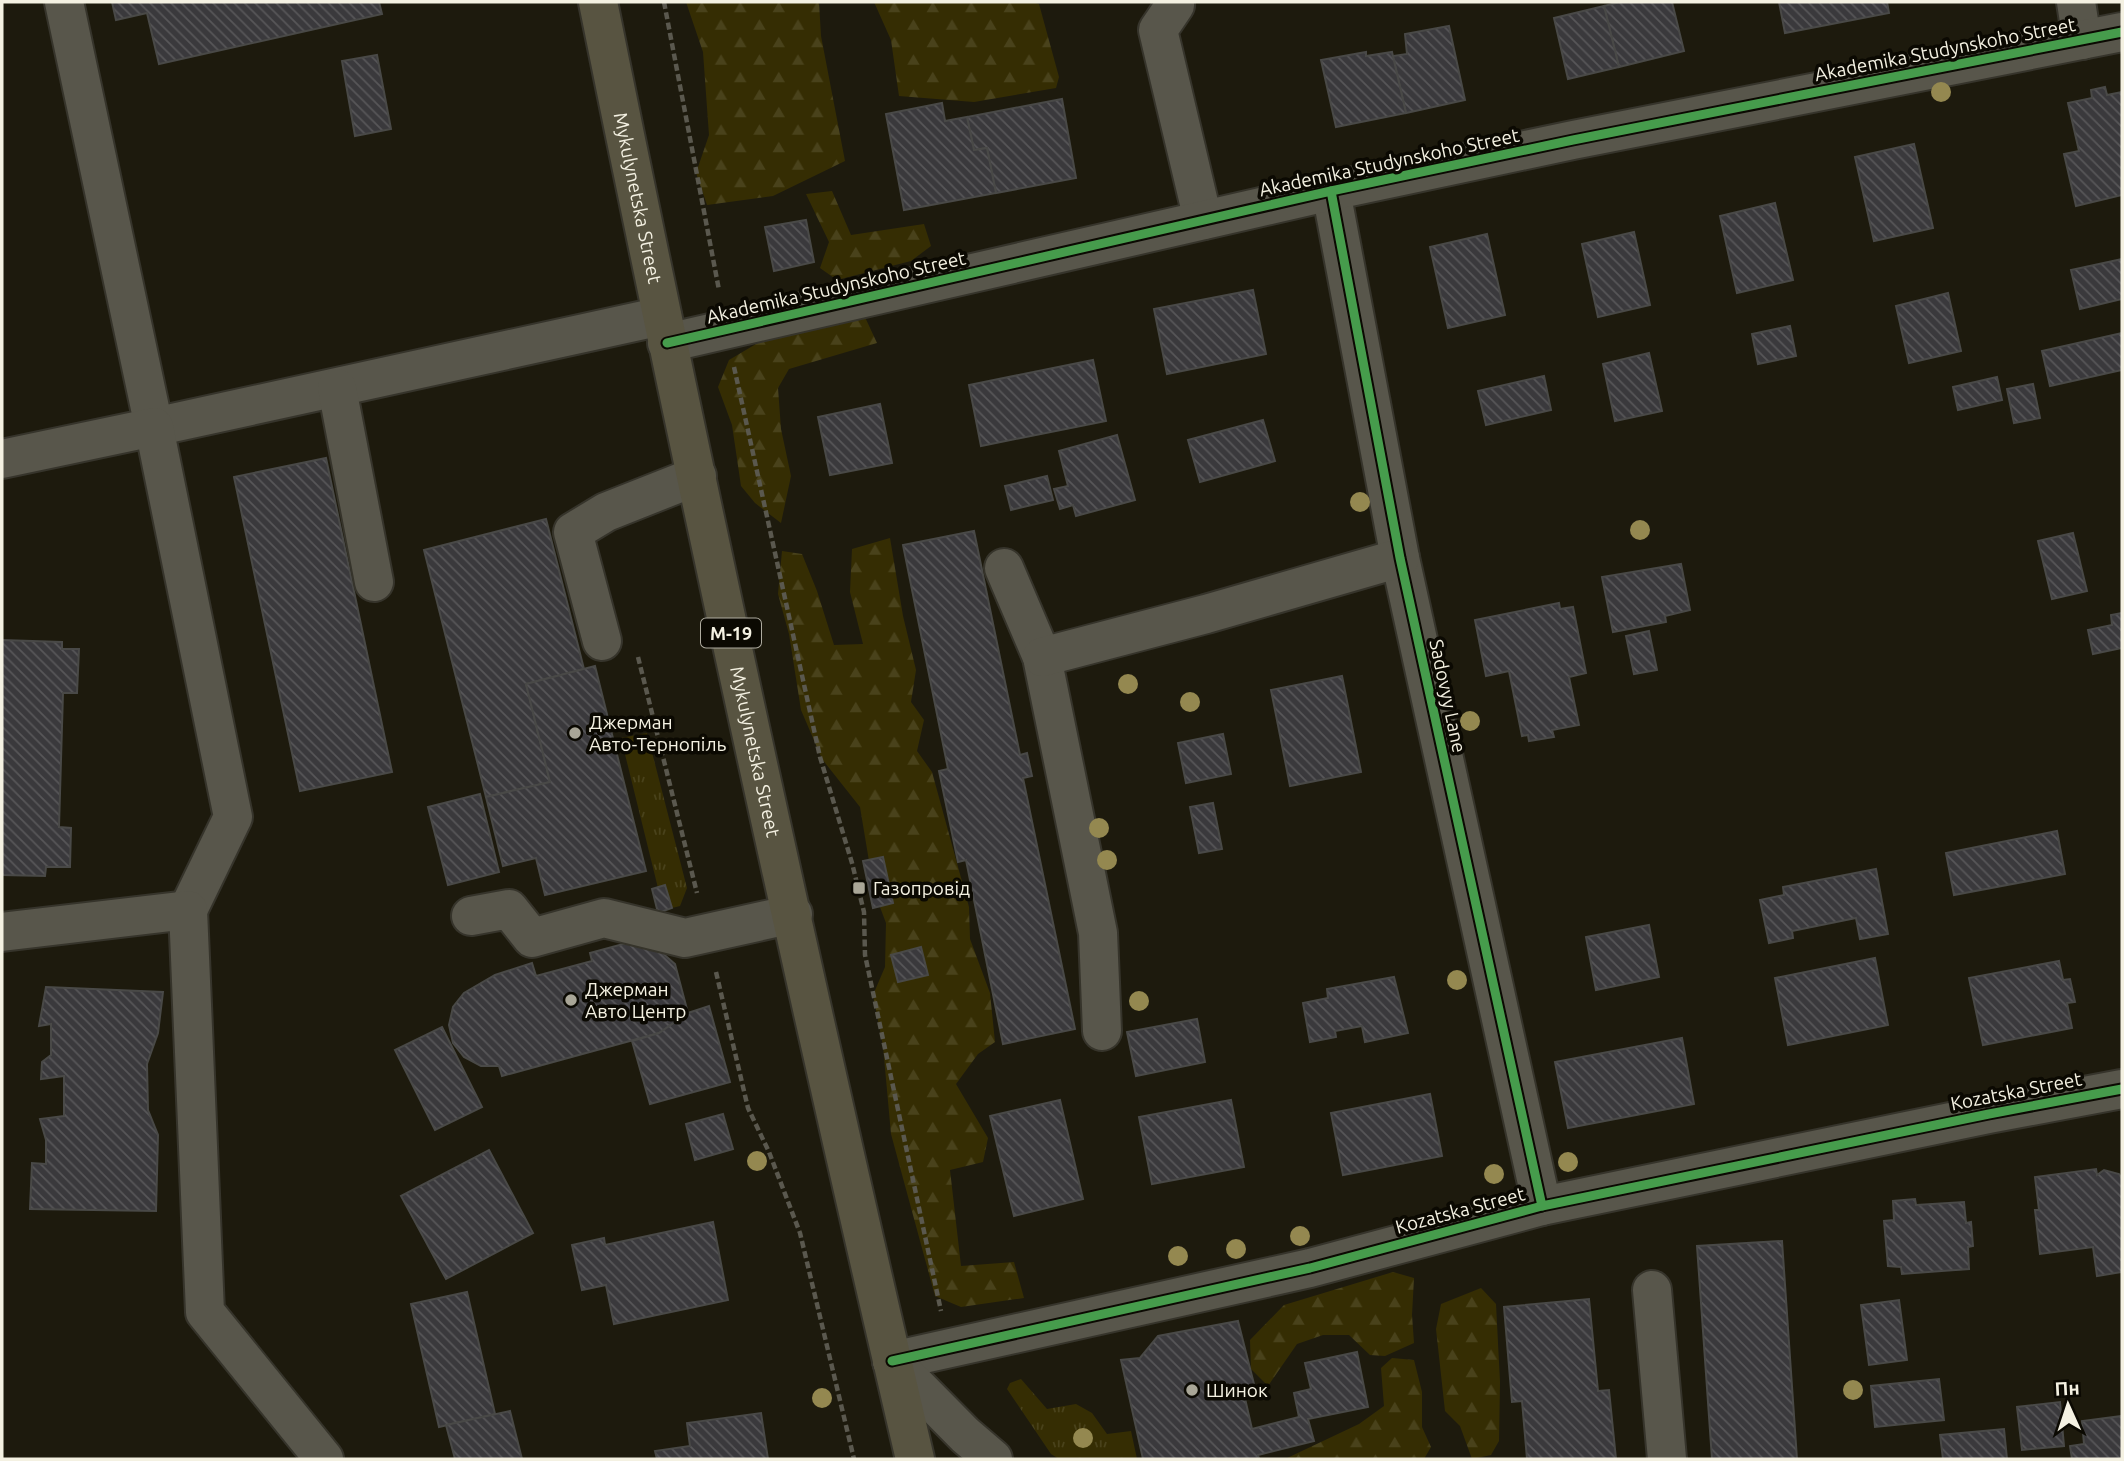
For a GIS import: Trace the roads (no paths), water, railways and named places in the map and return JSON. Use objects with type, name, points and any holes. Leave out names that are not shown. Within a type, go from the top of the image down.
[{"type":"highway","name":"Mykulynetska Street","points":[[598,2],[664,330],[915,1459]]},
{"type":"street","points":[[64,2],[233,817],[188,911],[205,1312],[324,1459]]},
{"type":"street","points":[[1174,2],[1175,5],[1158,30],[1203,220]]},
{"type":"street","points":[[2076,2],[2082,40]]},
{"type":"street","name":"Akademika Studynskoho Street","points":[[2,459],[337,388],[664,330],[726,330],[1331,191],[2122,32]]},
{"type":"street","name":"Sadovyy Lane","points":[[1331,191],[1400,558],[1542,1206]]},
{"type":"street","points":[[337,388],[374,582]]},
{"type":"street","points":[[619,644],[573,532],[606,512],[697,476]]},
{"type":"street","points":[[1042,657],[1206,614],[1400,558]]},
{"type":"street","points":[[1004,568],[1042,657],[1098,933],[1102,1031]]},
{"type":"street","points":[[471,916],[509,909],[532,938],[604,918],[685,938],[793,914]]},
{"type":"street","points":[[2,932],[188,911]]},
{"type":"street","name":"Kozatska Street","points":[[892,1361],[1310,1268],[1542,1206],[1976,1116],[2122,1089]]},
{"type":"street","points":[[1652,1290],[1667,1459]]},
{"type":"street","points":[[892,1361],[965,1435],[993,1459]]},
{"type":"place","name":"Джерман Авто-Тернопіль","points":[[575,733]]},
{"type":"place","name":"Газопровід","points":[[859,888]]},
{"type":"place","name":"Джерман Авто Центр","points":[[571,1000]]},
{"type":"place","name":"Шинок","points":[[1192,1390]]}]
